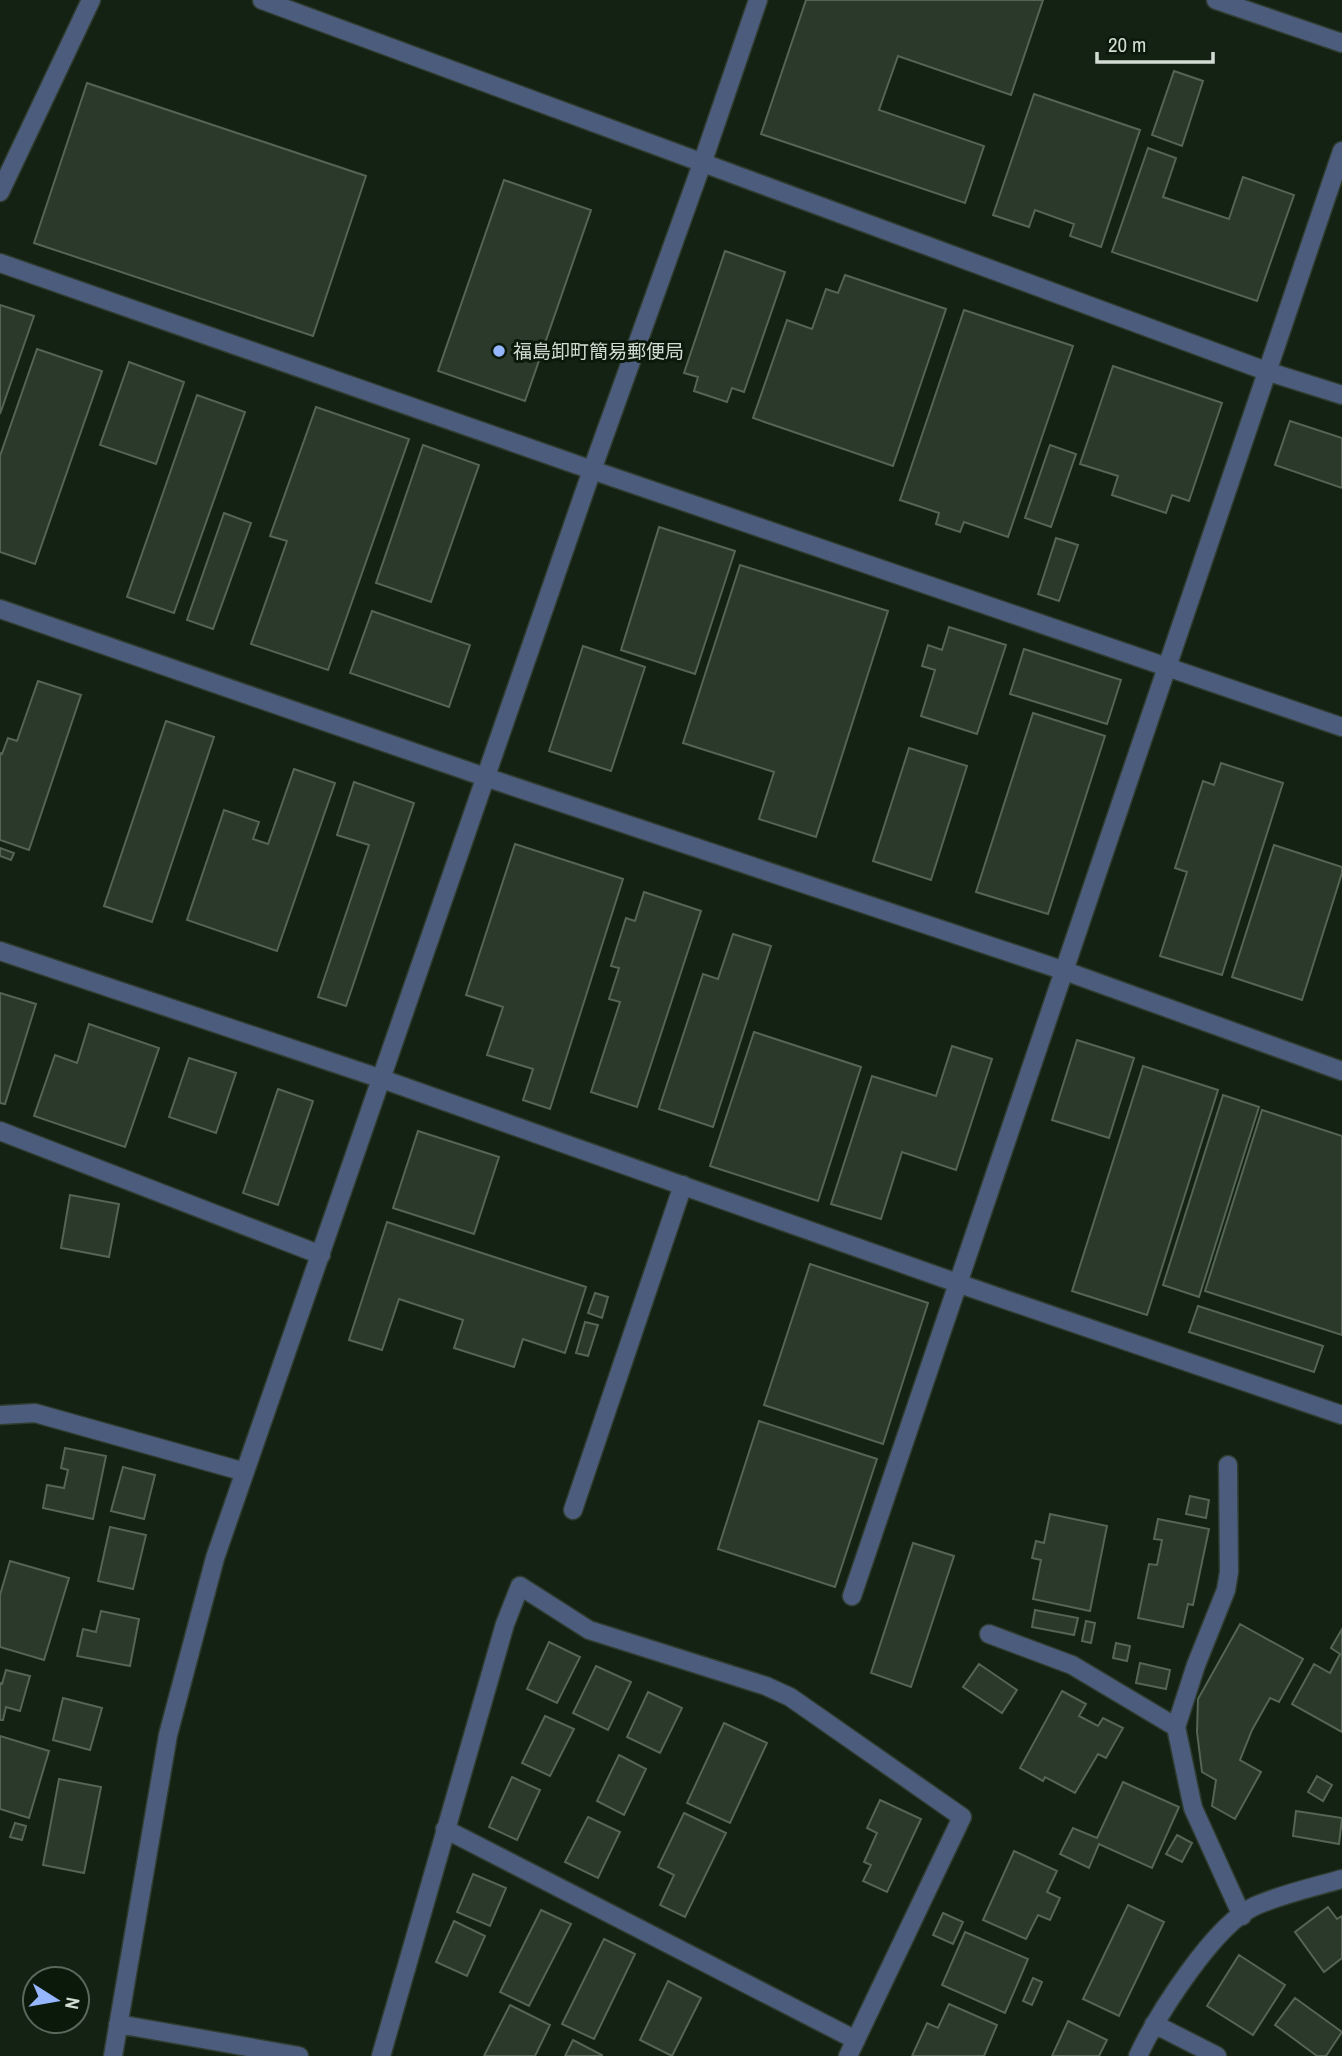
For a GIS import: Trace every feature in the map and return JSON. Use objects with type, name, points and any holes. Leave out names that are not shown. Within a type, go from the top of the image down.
[{"type":"street","points":[[0,192],[91,0]]},
{"type":"street","points":[[262,0],[1266,371],[1342,395]]},
{"type":"street","points":[[113,2056],[168,1735],[215,1558],[758,0]]},
{"type":"street","points":[[1216,0],[1342,43]]},
{"type":"street","points":[[852,1596],[1342,151]]},
{"type":"street","points":[[0,263],[592,470],[1342,727]]},
{"type":"street","points":[[0,608],[485,778],[1065,971],[1342,1071]]},
{"type":"street","points":[[0,951],[382,1079],[960,1284],[1342,1415]]},
{"type":"street","points":[[0,1131],[321,1255]]},
{"type":"street","points":[[573,1510],[682,1185]]},
{"type":"street","points":[[0,1415],[35,1413],[245,1472]]},
{"type":"street","points":[[1228,1465],[1229,1572],[1226,1590],[1196,1665],[1176,1727],[1193,1808],[1242,1916]]},
{"type":"street","points":[[380,2056],[445,1829],[505,1624],[520,1586],[589,1630],[766,1686],[790,1698],[962,1817],[852,2048],[445,1829]]},
{"type":"street","points":[[989,1634],[1072,1665],[1176,1727]]},
{"type":"street","points":[[1138,2056],[1175,1991],[1219,1936],[1242,1916],[1253,1907],[1342,1879]]},
{"type":"street","points":[[118,2024],[299,2056]]},
{"type":"street","points":[[1154,2024],[1217,2056]]},
{"type":"building","points":[[806,0],[1043,0],[1011,95],[898,56],[879,110],[984,146],[965,203],[761,134]]},
{"type":"building","points":[[1174,71],[1203,81],[1182,146],[1152,135]]},
{"type":"building","points":[[87,83],[366,176],[313,336],[34,243]]},
{"type":"building","points":[[1034,94],[1140,130],[1101,247],[1070,236],[1074,224],[1035,210],[1029,227],[993,215]]},
{"type":"building","points":[[1148,148],[1176,158],[1163,197],[1229,219],[1243,177],[1294,195],[1257,301],[1112,252]]},
{"type":"building","points":[[504,180],[591,210],[525,401],[438,371]]},
{"type":"building","points":[[725,251],[785,272],[744,392],[732,388],[727,402],[694,391],[698,377],[684,373]]},
{"type":"building","points":[[845,275],[946,309],[893,466],[753,418],[787,320],[812,329],[826,289],[838,293]]},
{"type":"building","points":[[0,305],[34,316],[0,414]]},
{"type":"building","points":[[964,310],[1073,346],[1008,537],[964,522],[960,532],[936,524],[939,513],[900,500]]},
{"type":"building","points":[[37,349],[102,371],[35,564],[0,552],[0,456]]},
{"type":"building","points":[[129,362],[184,382],[156,464],[100,445]]},
{"type":"building","points":[[1113,366],[1222,403],[1189,501],[1172,495],[1166,513],[1112,495],[1118,476],[1080,464]]},
{"type":"building","points":[[197,395],[245,412],[174,613],[127,597]]},
{"type":"building","points":[[316,407],[409,439],[328,670],[251,644],[287,541],[270,536]]},
{"type":"building","points":[[1290,421],[1342,438],[1342,488],[1275,465]]},
{"type":"building","points":[[423,445],[479,465],[431,602],[376,583]]},
{"type":"building","points":[[1050,445],[1076,454],[1051,527],[1025,518]]},
{"type":"building","points":[[224,513],[251,523],[213,629],[187,620]]},
{"type":"building","points":[[659,527],[735,551],[695,674],[621,650]]},
{"type":"building","points":[[1056,538],[1078,545],[1059,601],[1038,594]]},
{"type":"building","points":[[740,565],[888,611],[816,837],[759,819],[774,772],[683,743]]},
{"type":"building","points":[[372,611],[470,645],[449,707],[350,673]]},
{"type":"building","points":[[949,627],[1006,645],[977,734],[921,716],[935,670],[922,666],[928,645],[942,650]]},
{"type":"building","points":[[583,646],[645,667],[611,771],[549,751]]},
{"type":"building","points":[[1024,649],[1121,680],[1107,724],[1010,694]]},
{"type":"building","points":[[38,681],[81,695],[29,850],[0,840],[0,753],[2,754],[8,738],[17,741]]},
{"type":"building","points":[[1033,713],[1105,736],[1048,914],[976,892]]},
{"type":"building","points":[[166,721],[214,737],[152,922],[104,906]]},
{"type":"building","points":[[909,748],[967,766],[931,880],[873,861]]},
{"type":"building","points":[[1221,763],[1283,783],[1222,975],[1160,956],[1187,872],[1175,868],[1203,781],[1214,785]]},
{"type":"building","points":[[294,769],[335,783],[277,951],[187,920],[224,810],[259,822],[253,839],[268,844]]},
{"type":"building","points":[[354,782],[414,803],[346,1006],[318,997],[369,845],[337,835]]},
{"type":"building","points":[[515,844],[623,879],[550,1109],[523,1100],[533,1069],[487,1055],[503,1007],[466,995]]},
{"type":"building","points":[[1274,845],[1342,867],[1302,1000],[1232,977]]},
{"type":"building","points":[[0,848],[14,853],[11,860],[0,856]]},
{"type":"building","points":[[644,892],[701,911],[637,1107],[591,1092],[620,1002],[609,999],[619,968],[611,966],[626,918],[635,921]]},
{"type":"building","points":[[733,934],[771,946],[713,1127],[659,1109],[703,974],[718,979]]},
{"type":"building","points":[[0,993],[36,1004],[5,1104],[0,1103]]},
{"type":"building","points":[[89,1024],[159,1048],[125,1147],[34,1116],[55,1055],[77,1063]]},
{"type":"building","points":[[754,1032],[861,1067],[818,1201],[710,1166]]},
{"type":"building","points":[[1077,1040],[1134,1058],[1109,1138],[1052,1120]]},
{"type":"building","points":[[952,1046],[992,1059],[956,1170],[902,1152],[881,1219],[831,1204],[872,1076],[936,1096]]},
{"type":"building","points":[[189,1058],[236,1073],[216,1133],[169,1117]]},
{"type":"building","points":[[1143,1066],[1218,1090],[1147,1315],[1072,1291]]},
{"type":"building","points":[[278,1089],[313,1101],[278,1205],[243,1193]]},
{"type":"building","points":[[1223,1095],[1259,1107],[1199,1297],[1163,1285]]},
{"type":"building","points":[[1262,1110],[1342,1136],[1342,1335],[1205,1291]]},
{"type":"building","points":[[418,1131],[499,1157],[474,1234],[393,1208]]},
{"type":"building","points":[[70,1195],[119,1204],[109,1257],[61,1248]]},
{"type":"building","points":[[387,1222],[586,1287],[565,1353],[523,1339],[514,1367],[454,1348],[463,1320],[399,1299],[382,1350],[349,1340]]},
{"type":"building","points":[[810,1264],[928,1303],[883,1444],[764,1405]]},
{"type":"building","points":[[595,1293],[608,1297],[602,1318],[588,1313]]},
{"type":"building","points":[[1198,1306],[1323,1346],[1314,1372],[1189,1332]]},
{"type":"building","points":[[585,1322],[598,1325],[588,1356],[576,1353]]},
{"type":"building","points":[[759,1421],[877,1459],[835,1587],[718,1549]]},
{"type":"building","points":[[65,1448],[106,1456],[93,1519],[43,1508],[47,1485],[64,1488],[68,1470],[61,1468]]},
{"type":"building","points":[[123,1467],[155,1475],[144,1519],[111,1511]]},
{"type":"building","points":[[1190,1496],[1209,1500],[1206,1518],[1186,1514]]},
{"type":"building","points":[[1050,1514],[1107,1526],[1090,1611],[1033,1599],[1041,1560],[1032,1558],[1036,1541],[1044,1543]]},
{"type":"building","points":[[1158,1519],[1209,1529],[1193,1605],[1188,1604],[1183,1627],[1138,1618],[1149,1564],[1157,1565],[1162,1540],[1154,1539]]},
{"type":"building","points":[[110,1527],[146,1535],[133,1589],[98,1581]]},
{"type":"building","points":[[913,1543],[954,1556],[911,1687],[871,1673]]},
{"type":"building","points":[[10,1561],[69,1578],[44,1660],[0,1647],[0,1595]]},
{"type":"building","points":[[1035,1610],[1078,1618],[1074,1635],[1032,1627]]},
{"type":"building","points":[[101,1611],[139,1619],[130,1666],[77,1656],[83,1629],[96,1632]]},
{"type":"building","points":[[1086,1621],[1095,1623],[1091,1643],[1082,1641]]},
{"type":"building","points":[[1240,1624],[1303,1659],[1279,1702],[1270,1698],[1252,1730],[1240,1760],[1261,1772],[1235,1819],[1212,1806],[1216,1780],[1202,1772],[1197,1732],[1198,1699]]},
{"type":"building","points":[[1342,1629],[1342,1732],[1292,1704],[1314,1664],[1330,1673],[1340,1654],[1331,1648]]},
{"type":"building","points":[[549,1642],[580,1657],[557,1703],[527,1689]]},
{"type":"building","points":[[1116,1643],[1130,1646],[1127,1661],[1113,1658]]},
{"type":"building","points":[[1140,1663],[1170,1670],[1166,1689],[1136,1683]]},
{"type":"building","points":[[979,1664],[1017,1690],[1002,1713],[963,1687]]},
{"type":"building","points":[[596,1666],[631,1682],[608,1730],[573,1713]]},
{"type":"building","points":[[6,1670],[30,1676],[20,1711],[6,1707],[3,1720],[0,1720],[0,1683],[2,1684]]},
{"type":"building","points":[[1062,1691],[1086,1704],[1079,1716],[1098,1726],[1103,1718],[1123,1728],[1106,1758],[1098,1754],[1075,1793],[1045,1777],[1043,1781],[1020,1768]]},
{"type":"building","points":[[648,1692],[682,1708],[660,1753],[627,1737]]},
{"type":"building","points":[[63,1698],[102,1708],[90,1750],[53,1740]]},
{"type":"building","points":[[545,1716],[574,1729],[550,1776],[522,1763]]},
{"type":"building","points":[[724,1723],[767,1743],[730,1823],[687,1803]]},
{"type":"building","points":[[0,1736],[49,1751],[29,1818],[0,1809]]},
{"type":"building","points":[[619,1755],[646,1769],[624,1815],[597,1801]]},
{"type":"building","points":[[1317,1776],[1332,1785],[1323,1801],[1308,1792]]},
{"type":"building","points":[[512,1777],[540,1790],[517,1840],[489,1827]]},
{"type":"building","points":[[59,1779],[101,1787],[84,1873],[43,1865]]},
{"type":"building","points":[[1123,1782],[1179,1807],[1152,1868],[1099,1844],[1089,1868],[1060,1854],[1073,1828],[1097,1838]]},
{"type":"building","points":[[880,1800],[921,1819],[887,1892],[863,1881],[871,1865],[864,1862],[877,1833],[867,1828]]},
{"type":"building","points":[[1296,1811],[1342,1818],[1339,1844],[1293,1836]]},
{"type":"building","points":[[684,1813],[726,1833],[685,1917],[660,1905],[674,1875],[658,1867]]},
{"type":"building","points":[[588,1817],[620,1832],[598,1878],[565,1862]]},
{"type":"building","points":[[15,1823],[26,1826],[22,1840],[10,1837]]},
{"type":"building","points":[[1177,1835],[1192,1843],[1182,1862],[1166,1854]]},
{"type":"building","points":[[1014,1851],[1057,1871],[1047,1892],[1060,1898],[1050,1920],[1038,1915],[1026,1939],[983,1920]]},
{"type":"building","points":[[473,1874],[506,1888],[490,1926],[457,1912]]},
{"type":"building","points":[[1128,1905],[1164,1922],[1119,2016],[1083,1999]]},
{"type":"building","points":[[1328,1907],[1337,1919],[1342,1916],[1342,1958],[1324,1972],[1295,1932]]},
{"type":"building","points":[[541,1910],[571,1924],[529,2006],[500,1992]]},
{"type":"building","points":[[943,1913],[963,1922],[953,1944],[933,1935]]},
{"type":"building","points":[[454,1921],[485,1936],[467,1976],[436,1962]]},
{"type":"building","points":[[965,1932],[1028,1959],[1005,2013],[942,1985]]},
{"type":"building","points":[[604,1939],[635,1954],[594,2039],[562,2024]]},
{"type":"building","points":[[1239,1955],[1285,1985],[1253,2035],[1207,2006]]},
{"type":"building","points":[[1033,1978],[1042,1982],[1032,2005],[1023,2001]]},
{"type":"building","points":[[668,1981],[701,1998],[672,2056],[640,2040]]},
{"type":"building","points":[[1295,1998],[1342,2032],[1326,2056],[1317,2056],[1275,2025]]},
{"type":"building","points":[[949,2004],[997,2025],[984,2056],[912,2056],[927,2023],[938,2028]]},
{"type":"building","points":[[510,2005],[550,2025],[535,2056],[484,2056]]},
{"type":"building","points":[[1068,2021],[1107,2040],[1099,2056],[1052,2056]]},
{"type":"building","points":[[573,2040],[602,2055],[602,2056],[565,2056]]},
{"type":"place","name":"福島卸町簡易郵便局","points":[[499,351]]}]
